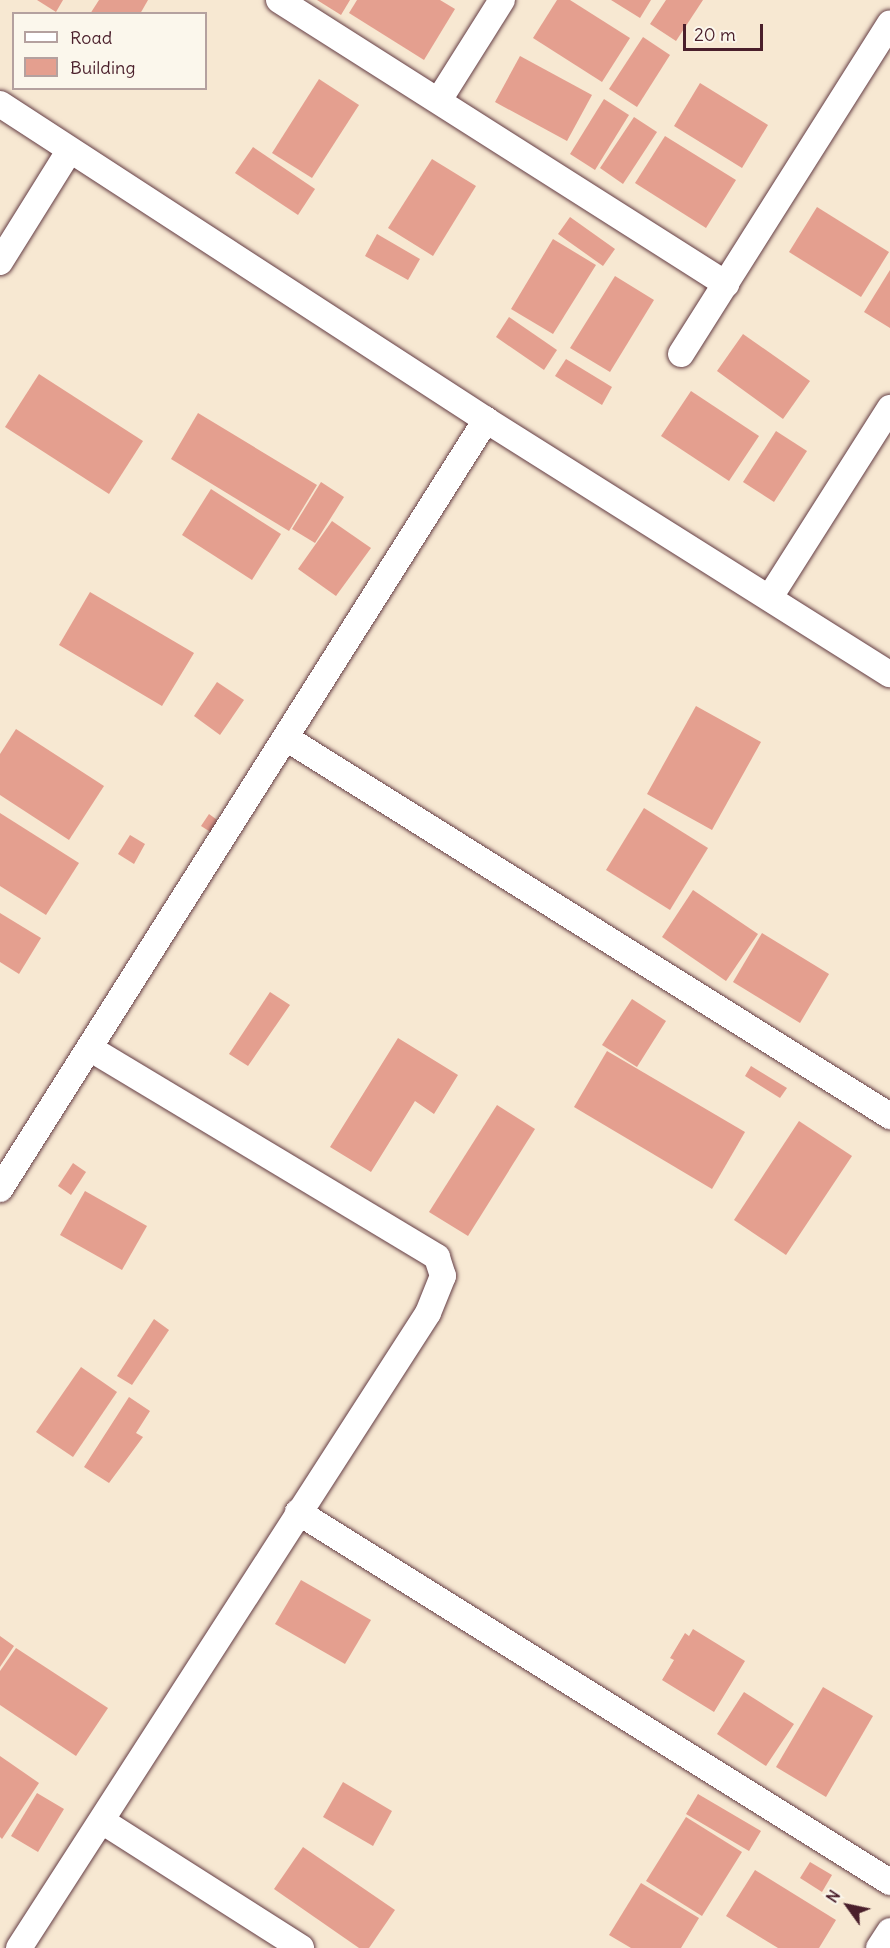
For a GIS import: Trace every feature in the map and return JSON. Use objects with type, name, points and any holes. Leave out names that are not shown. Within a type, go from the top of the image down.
[{"type":"street","points":[[279,0],[726,284]]},
{"type":"street","points":[[439,100],[502,0]]},
{"type":"street","points":[[681,354],[890,24]]},
{"type":"street","points":[[0,104],[486,420],[890,674]]},
{"type":"street","points":[[0,262],[69,151]]},
{"type":"street","points":[[770,597],[890,408]]},
{"type":"street","points":[[0,1189],[92,1049],[486,420]]},
{"type":"street","points":[[286,738],[890,1116]]},
{"type":"street","points":[[19,1948],[437,1298],[443,1276],[436,1257],[92,1049]]},
{"type":"street","points":[[298,1512],[890,1882]]},
{"type":"street","points":[[102,1821],[301,1948]]},
{"type":"street","points":[[879,1948],[890,1931]]},
{"type":"building","points":[[37,0],[63,0],[56,12]]},
{"type":"building","points":[[99,0],[148,0],[141,12],[91,12]]},
{"type":"building","points":[[317,0],[350,0],[341,15]]},
{"type":"building","points":[[357,0],[440,0],[455,9],[424,60],[349,13]]},
{"type":"building","points":[[557,0],[570,0],[630,38],[602,82],[533,38]]},
{"type":"building","points":[[611,0],[651,0],[640,18]]},
{"type":"building","points":[[666,0],[703,0],[676,41],[650,24]]},
{"type":"building","points":[[643,37],[670,55],[637,107],[609,89]]},
{"type":"building","points":[[520,56],[592,95],[567,141],[495,102]]},
{"type":"building","points":[[319,79],[359,105],[312,178],[272,153]]},
{"type":"building","points":[[700,83],[768,125],[742,168],[674,126]]},
{"type":"building","points":[[604,99],[629,115],[595,170],[570,154]]},
{"type":"building","points":[[634,117],[657,132],[623,184],[600,168]]},
{"type":"building","points":[[665,136],[736,180],[706,228],[635,183]]},
{"type":"building","points":[[253,147],[315,189],[298,215],[235,173]]},
{"type":"building","points":[[432,159],[476,186],[433,256],[388,228]]},
{"type":"building","points":[[817,207],[889,252],[861,297],[789,252]]},
{"type":"building","points":[[570,217],[615,249],[603,266],[558,234]]},
{"type":"building","points":[[377,234],[420,259],[408,280],[365,256]]},
{"type":"building","points":[[553,239],[596,265],[553,334],[511,309]]},
{"type":"building","points":[[890,270],[890,328],[864,312]]},
{"type":"building","points":[[615,276],[654,300],[610,372],[570,348]]},
{"type":"building","points":[[509,317],[557,350],[544,370],[496,337]]},
{"type":"building","points":[[743,334],[810,381],[783,419],[717,371]]},
{"type":"building","points":[[566,359],[612,387],[602,405],[555,376]]},
{"type":"building","points":[[39,374],[143,441],[109,494],[5,427]]},
{"type":"building","points":[[691,391],[759,436],[729,481],[661,436]]},
{"type":"building","points":[[198,413],[317,485],[289,531],[171,459]]},
{"type":"building","points":[[776,431],[807,451],[774,502],[743,482]]},
{"type":"building","points":[[321,482],[344,497],[315,543],[292,529]]},
{"type":"building","points":[[211,489],[281,534],[252,580],[182,535]]},
{"type":"building","points":[[332,521],[371,548],[336,596],[298,569]]},
{"type":"building","points":[[90,592],[194,653],[162,706],[59,645]]},
{"type":"building","points":[[217,682],[244,700],[220,735],[194,716]]},
{"type":"building","points":[[696,706],[761,742],[712,830],[647,794]]},
{"type":"building","points":[[16,729],[104,786],[69,840],[0,795],[0,754]]},
{"type":"building","points":[[644,808],[708,848],[670,910],[606,870]]},
{"type":"building","points":[[0,813],[79,863],[46,915],[0,886]]},
{"type":"building","points":[[209,814],[220,822],[212,833],[201,826]]},
{"type":"building","points":[[130,835],[145,844],[134,864],[118,854]]},
{"type":"building","points":[[693,890],[758,934],[726,981],[662,937]]},
{"type":"building","points":[[0,913],[41,938],[19,974],[0,962]]},
{"type":"building","points":[[762,933],[829,974],[800,1023],[733,982]]},
{"type":"building","points":[[270,992],[290,1005],[248,1066],[229,1054]]},
{"type":"building","points":[[632,999],[666,1021],[637,1067],[602,1045]]},
{"type":"building","points":[[398,1038],[458,1075],[434,1114],[415,1101],[371,1172],[330,1147]]},
{"type":"building","points":[[607,1051],[745,1132],[712,1189],[574,1107]]},
{"type":"building","points":[[751,1066],[787,1088],[780,1098],[745,1076]]},
{"type":"building","points":[[497,1105],[535,1129],[468,1236],[429,1212]]},
{"type":"building","points":[[799,1121],[852,1156],[786,1255],[734,1220]]},
{"type":"building","points":[[73,1163],[86,1172],[71,1195],[58,1186]]},
{"type":"building","points":[[85,1191],[147,1226],[122,1270],[60,1235]]},
{"type":"building","points":[[154,1319],[169,1330],[132,1385],[117,1376]]},
{"type":"building","points":[[81,1367],[117,1392],[73,1457],[36,1432]]},
{"type":"building","points":[[129,1397],[150,1411],[136,1433],[143,1437],[109,1483],[84,1467]]},
{"type":"building","points":[[301,1580],[371,1620],[345,1664],[275,1624]]},
{"type":"building","points":[[693,1629],[745,1661],[714,1712],[662,1680],[674,1660],[670,1658],[685,1633],[689,1636]]},
{"type":"building","points":[[0,1636],[14,1646],[0,1667]]},
{"type":"building","points":[[16,1648],[108,1708],[76,1756],[0,1705],[0,1671]]},
{"type":"building","points":[[823,1687],[873,1716],[826,1797],[776,1767]]},
{"type":"building","points":[[744,1692],[794,1724],[766,1766],[717,1734]]},
{"type":"building","points":[[0,1756],[39,1783],[2,1839],[0,1837]]},
{"type":"building","points":[[343,1782],[392,1811],[373,1846],[323,1817]]},
{"type":"building","points":[[37,1793],[64,1809],[38,1852],[11,1836]]},
{"type":"building","points":[[698,1794],[761,1831],[749,1851],[686,1814]]},
{"type":"building","points":[[686,1817],[742,1852],[702,1916],[646,1881]]},
{"type":"building","points":[[303,1847],[395,1910],[369,1948],[359,1948],[274,1889]]},
{"type":"building","points":[[810,1862],[832,1875],[822,1892],[800,1878]]},
{"type":"building","points":[[755,1870],[836,1920],[819,1948],[778,1948],[726,1916]]},
{"type":"building","points":[[641,1883],[699,1918],[681,1948],[631,1948],[609,1935]]}]
